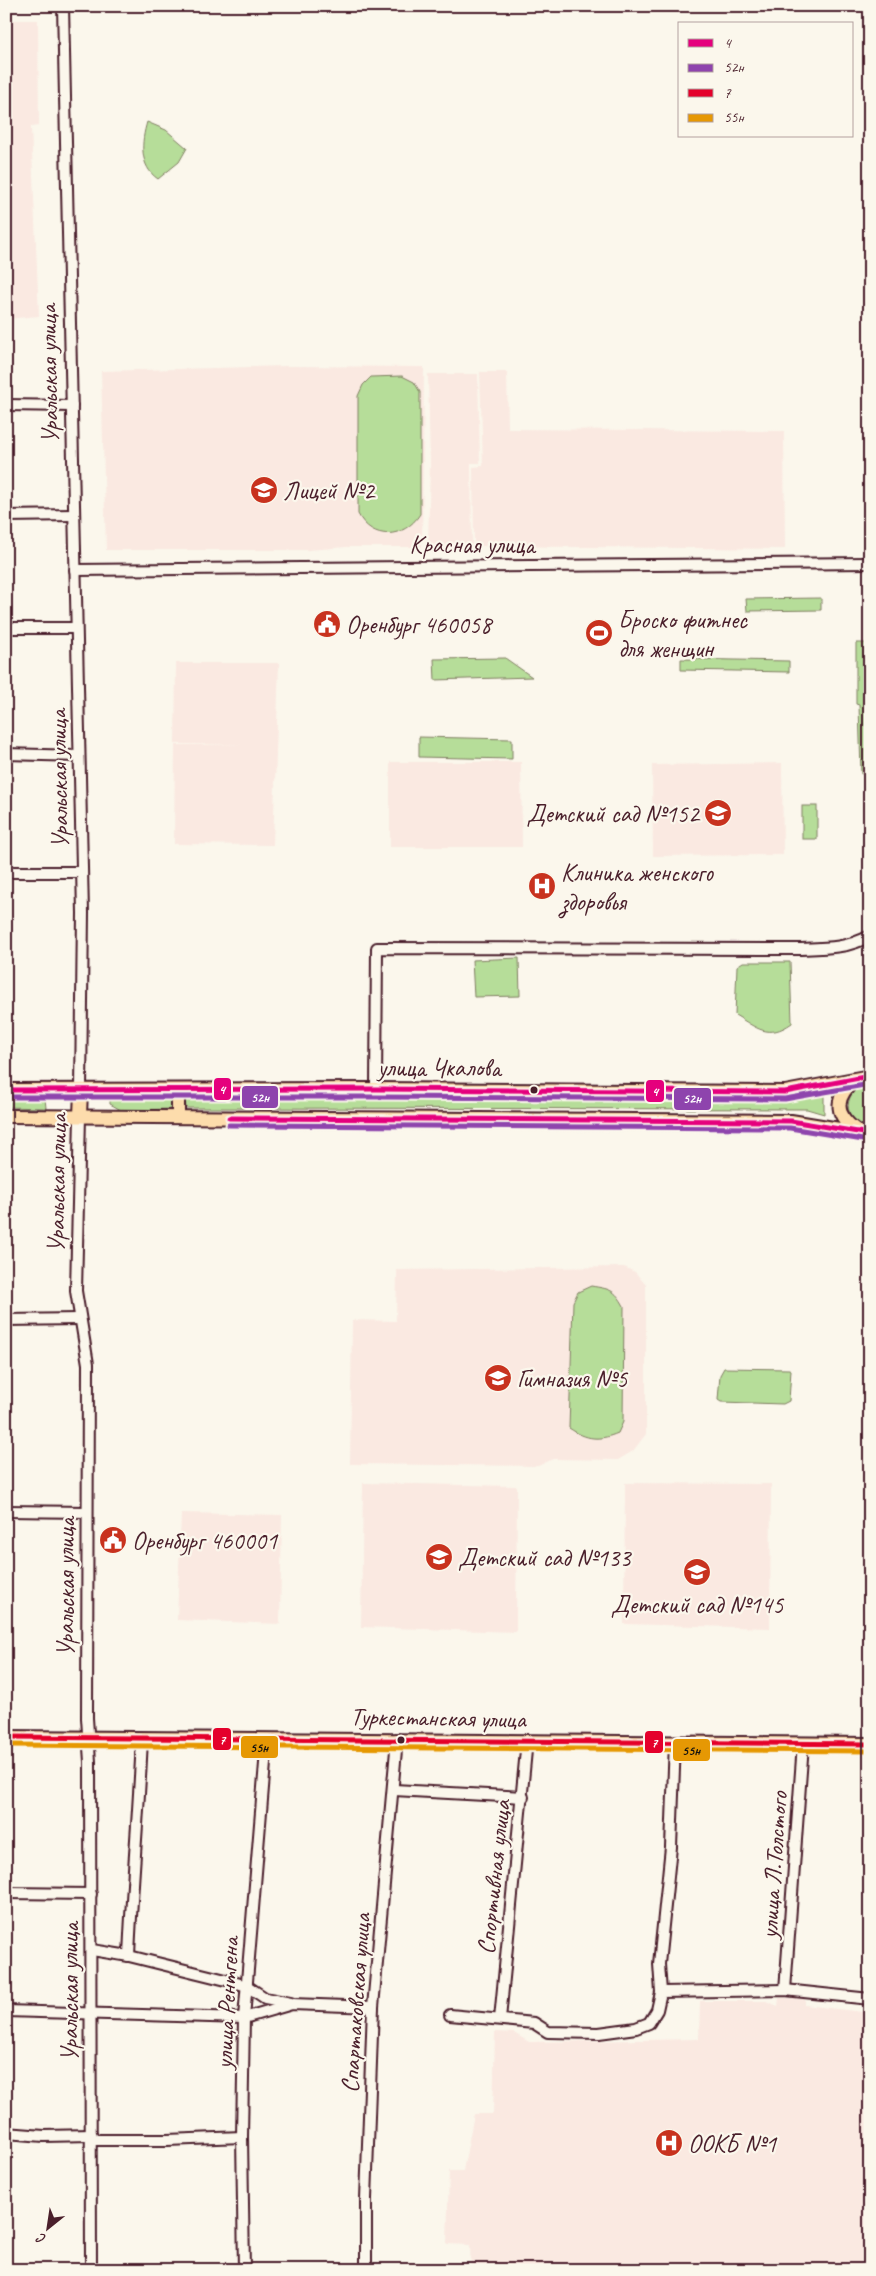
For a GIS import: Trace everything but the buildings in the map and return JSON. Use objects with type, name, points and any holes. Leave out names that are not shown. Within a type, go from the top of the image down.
[{"type":"main road","points":[[866,1136],[842,1118],[839,1107],[841,1095],[864,1077],[870,1069]]},
{"type":"main road","name":"улица Чкалова","points":[[6,1090],[376,1089],[785,1092],[864,1077]]},
{"type":"main road","name":"Уральская улица","points":[[80,1116],[81,1090]]},
{"type":"main road","points":[[178,1091],[178,1117]]},
{"type":"main road","name":"улица Чкалова","points":[[6,1116],[791,1121],[866,1136]]},
{"type":"main road","name":"Туркестанская улица","points":[[6,1737],[870,1744]]},
{"type":"street","name":"Уральская улица","points":[[63,6],[82,872],[81,1090]]},
{"type":"street","points":[[6,405],[72,406]]},
{"type":"street","points":[[6,516],[74,515]]},
{"type":"street","name":"Красная улица","points":[[75,570],[870,563]]},
{"type":"street","points":[[6,628],[76,628]]},
{"type":"street","points":[[6,754],[80,756]]},
{"type":"street","points":[[6,872],[82,872]]},
{"type":"street","points":[[376,1089],[377,948],[840,948],[870,936]]},
{"type":"street","name":"Уральская улица","points":[[80,1116],[76,1291],[79,1319],[88,1364],[87,1738],[90,1762],[92,1950],[91,2270]]},
{"type":"street","points":[[6,1320],[79,1319]]},
{"type":"street","points":[[6,1511],[87,1512]]},
{"type":"street","points":[[129,1956],[134,1852],[141,1792],[142,1738]]},
{"type":"street","name":"улица Рентгена","points":[[244,2270],[242,2136],[244,2018],[267,1739]]},
{"type":"street","name":"Спартаковская улица","points":[[366,2270],[366,2199],[373,2007],[394,1790],[397,1739]]},
{"type":"street","name":"Спортивная улица","points":[[500,2019],[523,1797],[527,1740]]},
{"type":"street","points":[[450,2015],[534,2023],[548,2032],[599,2033],[636,2028],[649,2023],[657,2010],[662,1992],[659,1964],[671,1847],[675,1742]]},
{"type":"street","name":"улица Л.Толстого","points":[[785,1990],[803,1744]]},
{"type":"street","points":[[394,1790],[523,1797]]},
{"type":"street","points":[[6,1892],[91,1894]]},
{"type":"street","points":[[92,1950],[129,1956],[247,1986],[265,1998],[292,2004],[373,2007]]},
{"type":"street","points":[[662,1992],[785,1990],[870,1999]]},
{"type":"street","points":[[6,2010],[244,2018],[292,2004]]},
{"type":"street","points":[[6,2132],[92,2138],[166,2140],[242,2136]]},
{"type":"shaded area","points":[[6,20],[38,20],[39,126],[31,127],[39,316],[6,319],[6,127]]},
{"type":"shaded area","name":"Лицей №2","points":[[288,366],[424,367],[422,547],[347,547],[308,550],[106,550],[101,371]]},
{"type":"shaded area","points":[[480,372],[507,372],[508,429],[784,431],[785,549],[474,546],[473,467],[483,466]]},
{"type":"shaded area","points":[[428,374],[478,374],[480,463],[471,463],[472,547],[428,547],[430,464]]},
{"type":"shaded area","points":[[176,663],[279,663],[273,845],[174,844],[175,745],[245,744],[175,744]]},
{"type":"shaded area","points":[[390,762],[521,762],[522,847],[390,847]]},
{"type":"shaded area","name":"Детский сад №152","points":[[782,763],[783,855],[653,856],[652,765]]},
{"type":"shaded area","name":"Гимназия №5","points":[[624,1267],[635,1272],[646,1285],[646,1434],[633,1451],[618,1460],[553,1459],[538,1466],[350,1464],[352,1320],[396,1321],[397,1270]]},
{"type":"shaded area","name":"Детский сад №133","points":[[363,1483],[517,1486],[516,1632],[361,1627]]},
{"type":"shaded area","name":"Детский сад №145","points":[[625,1483],[771,1484],[770,1628],[624,1624]]},
{"type":"shaded area","points":[[181,1513],[282,1515],[280,1624],[177,1620]]},
{"type":"shaded area","name":"ООКБ №1","points":[[779,1998],[805,1998],[805,2005],[870,2013],[870,2212],[861,2270],[471,2270],[470,2245],[447,2244],[449,2171],[463,2171],[474,2114],[493,2114],[495,2032],[514,2033],[529,2042],[699,2039],[700,2001],[766,2001],[778,2006]]},
{"type":"green space","points":[[147,122],[166,130],[187,148],[179,162],[158,179],[147,167],[143,153]]},
{"type":"green space","points":[[402,376],[414,382],[420,392],[420,514],[406,528],[388,534],[371,529],[358,514],[358,396],[363,385],[371,377]]},
{"type":"green space","points":[[821,598],[821,610],[747,611],[746,599]]},
{"type":"green space","points":[[856,643],[870,643],[870,852],[865,774],[861,774],[859,705],[856,704]]},
{"type":"green space","points":[[505,658],[532,677],[435,680],[434,659]]},
{"type":"green space","points":[[681,659],[789,661],[789,672],[681,670]]},
{"type":"green space","points":[[419,737],[512,739],[512,759],[419,757]]},
{"type":"green space","points":[[802,806],[817,806],[817,839],[802,839]]},
{"type":"green space","points":[[519,958],[520,996],[474,997],[472,960]]},
{"type":"green space","points":[[743,962],[790,962],[792,1023],[776,1031],[769,1031],[756,1028],[735,1015],[737,966]]},
{"type":"green space","points":[[870,1082],[870,1128],[860,1125],[853,1119],[849,1113],[848,1105],[854,1091]]},
{"type":"green space","points":[[824,1094],[824,1114],[807,1109],[186,1108],[185,1098],[782,1100],[811,1098]]},
{"type":"green space","points":[[6,1097],[45,1098],[46,1108],[6,1107]]},
{"type":"green space","points":[[171,1098],[173,1101],[171,1109],[121,1110],[110,1104],[110,1099]]},
{"type":"green space","points":[[591,1286],[611,1291],[618,1296],[624,1306],[623,1422],[618,1433],[599,1438],[587,1437],[569,1428],[573,1302],[578,1292]]},
{"type":"green space","points":[[724,1368],[791,1370],[789,1401],[783,1404],[721,1402],[718,1400],[720,1375]]},
{"type":"transit line","name":"4","points":[[6,1090],[376,1089],[785,1092],[870,1076]]},
{"type":"transit line","name":"52н","points":[[6,1097],[785,1099],[870,1084]]},
{"type":"transit line","name":"4","points":[[229,1118],[791,1121],[870,1134]]},
{"type":"transit line","name":"52н","points":[[229,1125],[790,1128],[869,1141]]},
{"type":"transit line","name":"7","points":[[6,1737],[870,1744]]},
{"type":"transit line","name":"55н","points":[[6,1745],[870,1751]]},
{"type":"place","name":"Лицей №2","points":[[264,490]]},
{"type":"place","name":"Оренбург 460058","points":[[327,624]]},
{"type":"place","name":"Броско фитнес для женщин","points":[[599,633]]},
{"type":"place","name":"Детский сад №152","points":[[718,813]]},
{"type":"place","name":"Клиника женского здоровья","points":[[542,886]]},
{"type":"place","name":"Гимназия №5","points":[[498,1378]]},
{"type":"place","name":"Оренбург 460001","points":[[113,1540]]},
{"type":"place","name":"Детский сад №133","points":[[439,1557]]},
{"type":"place","name":"Детский сад №145","points":[[697,1572]]},
{"type":"place","name":"ООКБ №1","points":[[669,2143]]}]
